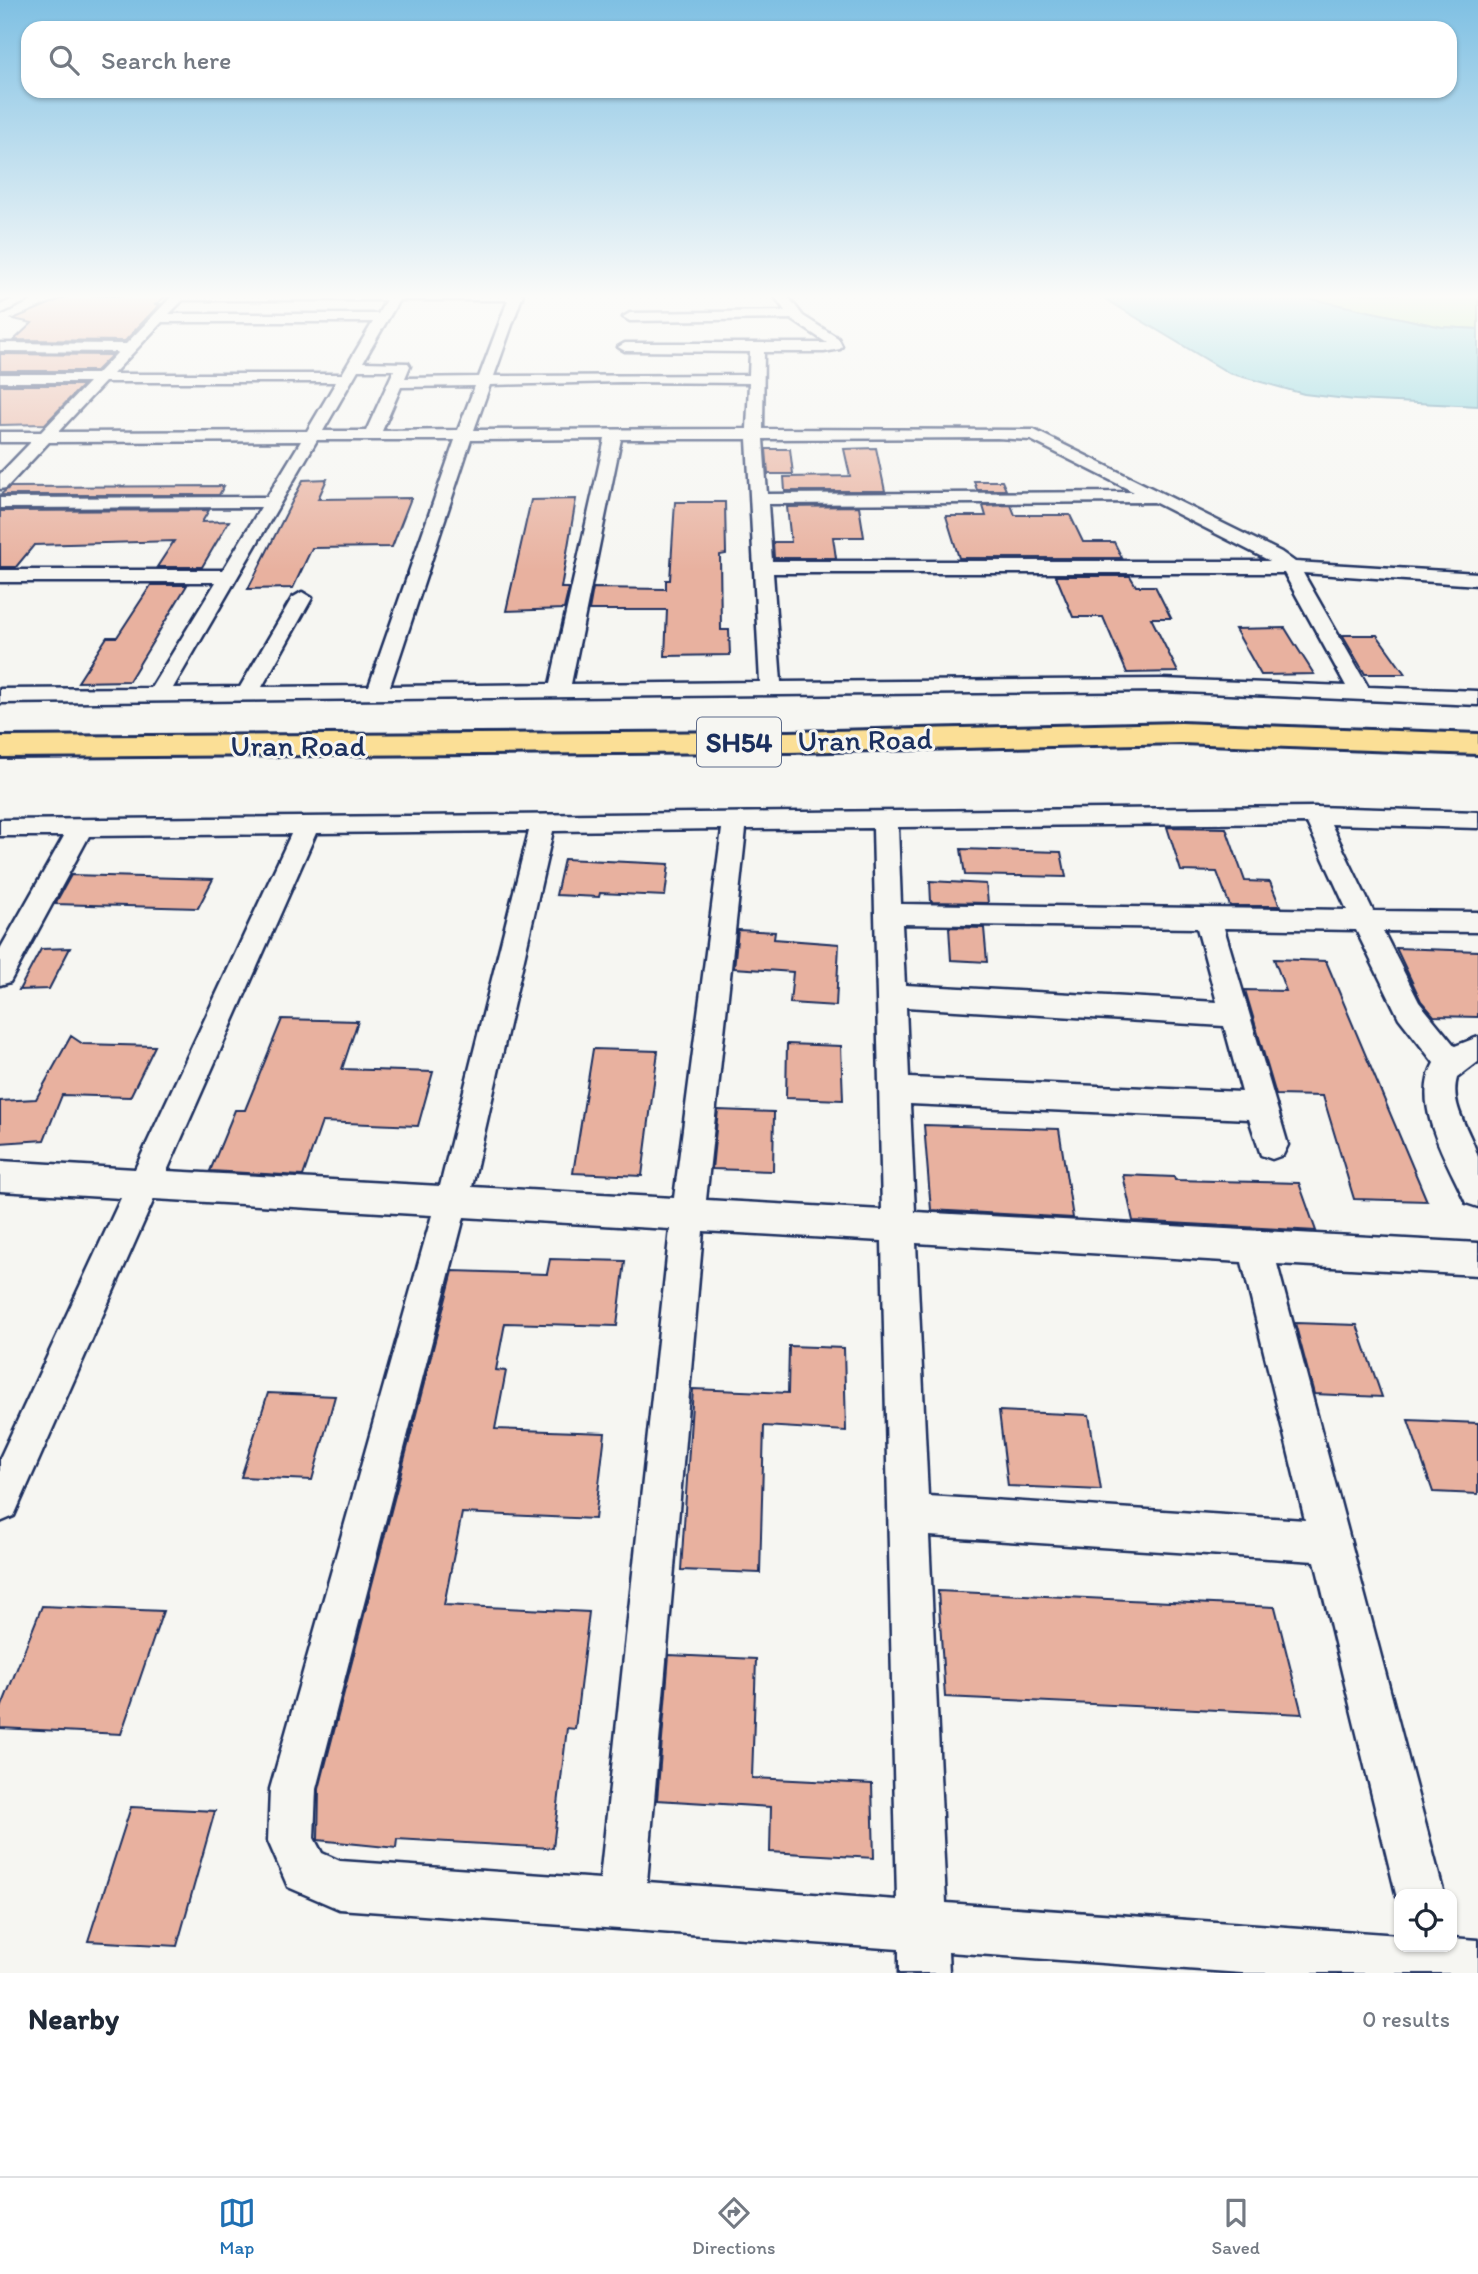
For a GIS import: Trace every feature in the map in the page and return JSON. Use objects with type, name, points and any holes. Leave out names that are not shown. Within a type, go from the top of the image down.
[{"type":"main road","name":"Uran Road","points":[[0,747],[789,742],[1181,733],[1478,744]]},
{"type":"street","points":[[0,484],[94,386]]},
{"type":"street","points":[[158,695],[341,386]]},
{"type":"street","points":[[372,436],[394,386]]},
{"type":"street","points":[[377,693],[483,386]]},
{"type":"street","points":[[757,386],[755,434],[771,689]]},
{"type":"street","points":[[559,690],[614,434]]},
{"type":"street","points":[[0,437],[1034,435],[1274,556],[1290,567],[1361,693]]},
{"type":"street","points":[[761,499],[1157,497]]},
{"type":"street","points":[[0,503],[272,502]]},
{"type":"street","points":[[764,567],[1290,567],[1478,579]]},
{"type":"street","points":[[0,576],[229,576]]},
{"type":"street","points":[[247,694],[302,598]]},
{"type":"street","points":[[0,696],[1162,685],[1478,698]]},
{"type":"street","points":[[1315,816],[1409,1010],[1465,1056],[1440,1078],[1440,1101],[1478,1192]]},
{"type":"street","points":[[0,828],[1315,816],[1478,820]]},
{"type":"street","points":[[885,819],[901,1227],[924,1973]]},
{"type":"street","points":[[621,1905],[688,1214],[735,821]]},
{"type":"street","points":[[543,822],[452,1202],[293,1790],[291,1841],[305,1870],[339,1885],[1450,1957]]},
{"type":"street","points":[[0,1502],[307,825]]},
{"type":"street","points":[[0,974],[82,827]]},
{"type":"street","points":[[889,914],[1478,922]]},
{"type":"street","points":[[1207,917],[1272,1145]]},
{"type":"street","points":[[892,995],[1235,1015]]},
{"type":"street","points":[[896,1090],[1261,1106]]},
{"type":"street","points":[[0,1176],[1478,1259]]},
{"type":"street","points":[[1255,1246],[1419,1889]]},
{"type":"street","points":[[910,1515],[1330,1542]]},
{"type":"water","points":[[1276,386],[1478,386],[1478,406],[1355,400],[1304,394]]},
{"type":"building","points":[[0,386],[82,386],[45,424],[0,425]]},
{"type":"building","points":[[876,448],[885,491],[785,491],[784,477],[850,476],[844,449]]},
{"type":"building","points":[[766,449],[790,449],[793,474],[768,474]]},
{"type":"building","points":[[327,479],[318,499],[411,498],[392,547],[312,548],[293,588],[248,589],[303,480]]},
{"type":"building","points":[[974,481],[1002,481],[1006,490],[977,490]]},
{"type":"building","points":[[224,486],[219,495],[0,495],[10,487]]},
{"type":"building","points":[[576,499],[561,588],[569,588],[564,609],[506,611],[531,500]]},
{"type":"building","points":[[675,502],[725,502],[726,554],[720,555],[721,630],[729,630],[730,655],[665,656],[667,610],[589,610],[593,588],[666,589],[666,580],[670,580]]},
{"type":"building","points":[[1011,505],[1015,515],[1070,515],[1083,542],[1114,542],[1122,558],[959,558],[946,516],[986,516],[983,506]]},
{"type":"building","points":[[859,506],[864,537],[833,537],[836,558],[774,558],[773,542],[791,542],[787,507]]},
{"type":"building","points":[[209,510],[202,522],[229,521],[202,567],[157,567],[174,541],[34,545],[16,567],[0,567],[0,511]]},
{"type":"building","points":[[1056,576],[1130,576],[1136,586],[1155,586],[1171,618],[1151,618],[1178,672],[1127,673],[1103,617],[1073,617]]},
{"type":"building","points":[[151,585],[187,585],[129,681],[78,682],[107,637],[117,637]]},
{"type":"building","points":[[1285,628],[1314,674],[1261,675],[1235,629]]},
{"type":"building","points":[[1342,635],[1377,635],[1405,674],[1365,674]]},
{"type":"building","points":[[1167,827],[1226,828],[1245,881],[1270,882],[1280,906],[1230,906],[1217,872],[1181,871]]},
{"type":"building","points":[[961,849],[1061,852],[1066,877],[965,875]]},
{"type":"building","points":[[564,859],[669,864],[665,896],[600,893],[599,897],[556,895]]},
{"type":"building","points":[[71,875],[213,879],[198,908],[55,904]]},
{"type":"building","points":[[930,881],[986,884],[988,903],[931,902]]},
{"type":"building","points":[[949,927],[984,928],[987,962],[951,960]]},
{"type":"building","points":[[738,930],[775,932],[774,939],[839,944],[836,1006],[790,1003],[793,972],[734,968]]},
{"type":"building","points":[[70,948],[49,989],[19,990],[41,949]]},
{"type":"building","points":[[1396,948],[1478,951],[1478,1017],[1434,1016],[1421,1001]]},
{"type":"building","points":[[1274,959],[1326,961],[1427,1201],[1354,1199],[1323,1096],[1276,1095],[1245,990],[1286,991]]},
{"type":"building","points":[[282,1019],[358,1021],[342,1069],[433,1072],[418,1126],[322,1122],[303,1176],[210,1171],[235,1110],[245,1110]]},
{"type":"building","points":[[71,1036],[83,1044],[155,1046],[130,1097],[62,1095],[44,1140],[0,1143],[0,1101],[36,1099]]},
{"type":"building","points":[[787,1044],[841,1046],[843,1100],[786,1098]]},
{"type":"building","points":[[593,1049],[658,1051],[642,1176],[573,1173]]},
{"type":"building","points":[[718,1110],[774,1112],[773,1171],[712,1169]]},
{"type":"building","points":[[924,1125],[1059,1129],[1073,1218],[931,1210]]},
{"type":"building","points":[[1123,1175],[1174,1177],[1175,1180],[1299,1183],[1316,1231],[1133,1221]]},
{"type":"building","points":[[550,1259],[625,1261],[617,1326],[505,1323],[496,1370],[506,1371],[495,1429],[605,1433],[595,1519],[462,1513],[444,1605],[589,1612],[575,1729],[567,1728],[553,1848],[397,1839],[396,1848],[318,1840],[319,1789],[453,1271],[547,1274]]},
{"type":"building","points":[[1295,1323],[1357,1325],[1382,1397],[1314,1394]]},
{"type":"building","points":[[789,1346],[844,1348],[846,1431],[764,1426],[760,1573],[681,1570],[693,1389],[788,1393]]},
{"type":"building","points":[[268,1393],[335,1396],[312,1480],[241,1477]]},
{"type":"building","points":[[999,1411],[1089,1415],[1101,1490],[1008,1486]]},
{"type":"building","points":[[1408,1420],[1478,1423],[1478,1494],[1433,1492]]},
{"type":"building","points":[[938,1591],[1275,1607],[1302,1714],[945,1697]]},
{"type":"building","points":[[42,1606],[163,1611],[121,1734],[0,1728],[0,1711]]},
{"type":"building","points":[[669,1655],[756,1659],[752,1778],[872,1784],[874,1858],[770,1852],[771,1807],[657,1800]]},
{"type":"building","points":[[131,1807],[215,1811],[177,1946],[88,1941]]}]
